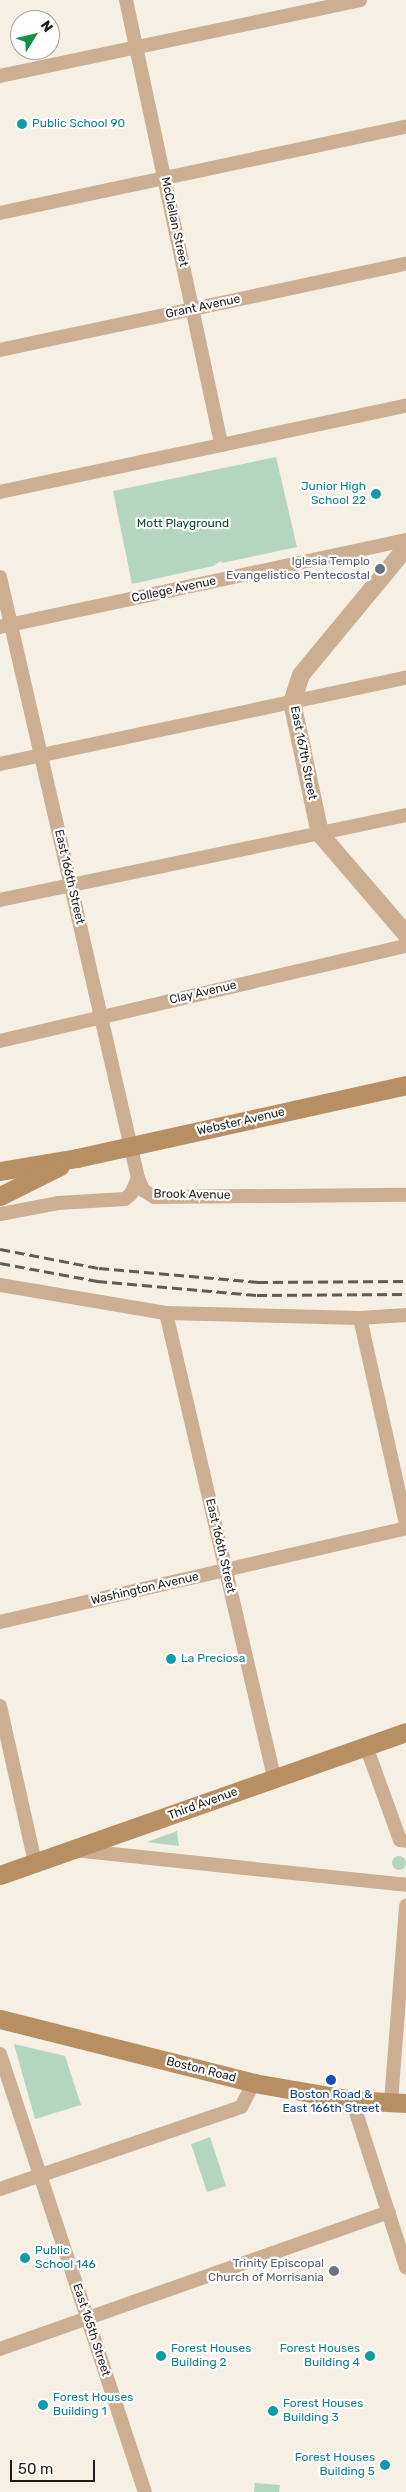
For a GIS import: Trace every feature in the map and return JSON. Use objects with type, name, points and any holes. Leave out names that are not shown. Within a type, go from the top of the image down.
[{"type":"main road","name":"Webster Avenue","points":[[0,1171],[131,1147],[406,1085]]},
{"type":"main road","name":"Webster Avenue","points":[[0,1196],[77,1158]]},
{"type":"main road","name":"Third Avenue","points":[[0,1874],[406,1732]]},
{"type":"main road","name":"Boston Road","points":[[0,2019],[254,2083],[352,2100],[399,2102]]},
{"type":"street","name":"McClellan Street","points":[[126,0],[221,445]]},
{"type":"street","points":[[0,76],[360,0]]},
{"type":"street","points":[[0,213],[406,127]]},
{"type":"street","name":"Grant Avenue","points":[[0,350],[406,264]]},
{"type":"street","points":[[0,492],[406,406]]},
{"type":"street","name":"College Avenue","points":[[6,626],[406,540]]},
{"type":"street","name":"East 167th Street","points":[[406,548],[301,675],[292,702],[320,834],[406,934]]},
{"type":"street","name":"East 166th Street","points":[[0,577],[6,626],[41,755],[138,1178]]},
{"type":"street","points":[[0,764],[406,678]]},
{"type":"street","points":[[0,900],[406,815]]},
{"type":"street","name":"Clay Avenue","points":[[0,1040],[406,946]]},
{"type":"street","name":"Brook Avenue","points":[[138,1178],[143,1190],[154,1197],[406,1195]]},
{"type":"street","name":"Brook Avenue","points":[[0,1214],[58,1203],[125,1199],[131,1194],[138,1178]]},
{"type":"street","points":[[0,1285],[166,1313],[360,1318],[406,1315]]},
{"type":"street","name":"East 166th Street","points":[[166,1313],[274,1778]]},
{"type":"street","points":[[360,1318],[406,1526]]},
{"type":"street","name":"Washington Avenue","points":[[0,1622],[226,1571],[406,1526]]},
{"type":"street","points":[[0,1706],[35,1862]]},
{"type":"street","points":[[366,1746],[403,1840]]},
{"type":"street","points":[[73,1850],[406,1885]]},
{"type":"street","points":[[399,2102],[406,1906]]},
{"type":"street","name":"East 165th Street","points":[[0,2054],[145,2492]]},
{"type":"street","points":[[0,2189],[241,2107],[254,2083]]},
{"type":"street","points":[[352,2100],[406,2267]]},
{"type":"street","points":[[0,2348],[88,2320],[389,2212]]},
{"type":"green space","name":"Mott Playground","points":[[276,457],[297,547],[222,563],[221,561],[213,566],[132,584],[113,491]]},
{"type":"green space","points":[[177,1831],[179,1846],[147,1842]]},
{"type":"green space","points":[[396,1856],[402,1856],[406,1863],[402,1870],[396,1870],[392,1866],[392,1860]]},
{"type":"green space","points":[[14,2044],[65,2056],[81,2105],[35,2119]]},
{"type":"green space","points":[[210,2137],[226,2186],[207,2192],[191,2144]]},
{"type":"green space","points":[[255,2483],[280,2485],[279,2492],[254,2492]]},
{"type":"railway","points":[[0,1249],[99,1268],[258,1282],[406,1281]]},
{"type":"railway","points":[[0,1263],[97,1281],[257,1295],[406,1294]]},
{"type":"place","name":"Public School 90","points":[[22,124]]},
{"type":"place","name":"Junior High School 22","points":[[376,494]]},
{"type":"place","name":"Iglesia Templo Evangelistico Pentecostal","points":[[380,569]]},
{"type":"place","name":"La Preciosa","points":[[171,1659]]},
{"type":"place","name":"Boston Road & East 166th Street","points":[[331,2080]]},
{"type":"place","name":"Public School 146","points":[[25,2258]]},
{"type":"place","name":"Trinity Episcopal Church of Morrisania","points":[[334,2271]]},
{"type":"place","name":"Forest Houses Building 2","points":[[161,2356]]},
{"type":"place","name":"Forest Houses Building 4","points":[[370,2356]]},
{"type":"place","name":"Forest Houses Building 1","points":[[43,2405]]},
{"type":"place","name":"Forest Houses Building 3","points":[[273,2411]]},
{"type":"place","name":"Forest Houses Building 5","points":[[385,2465]]}]
